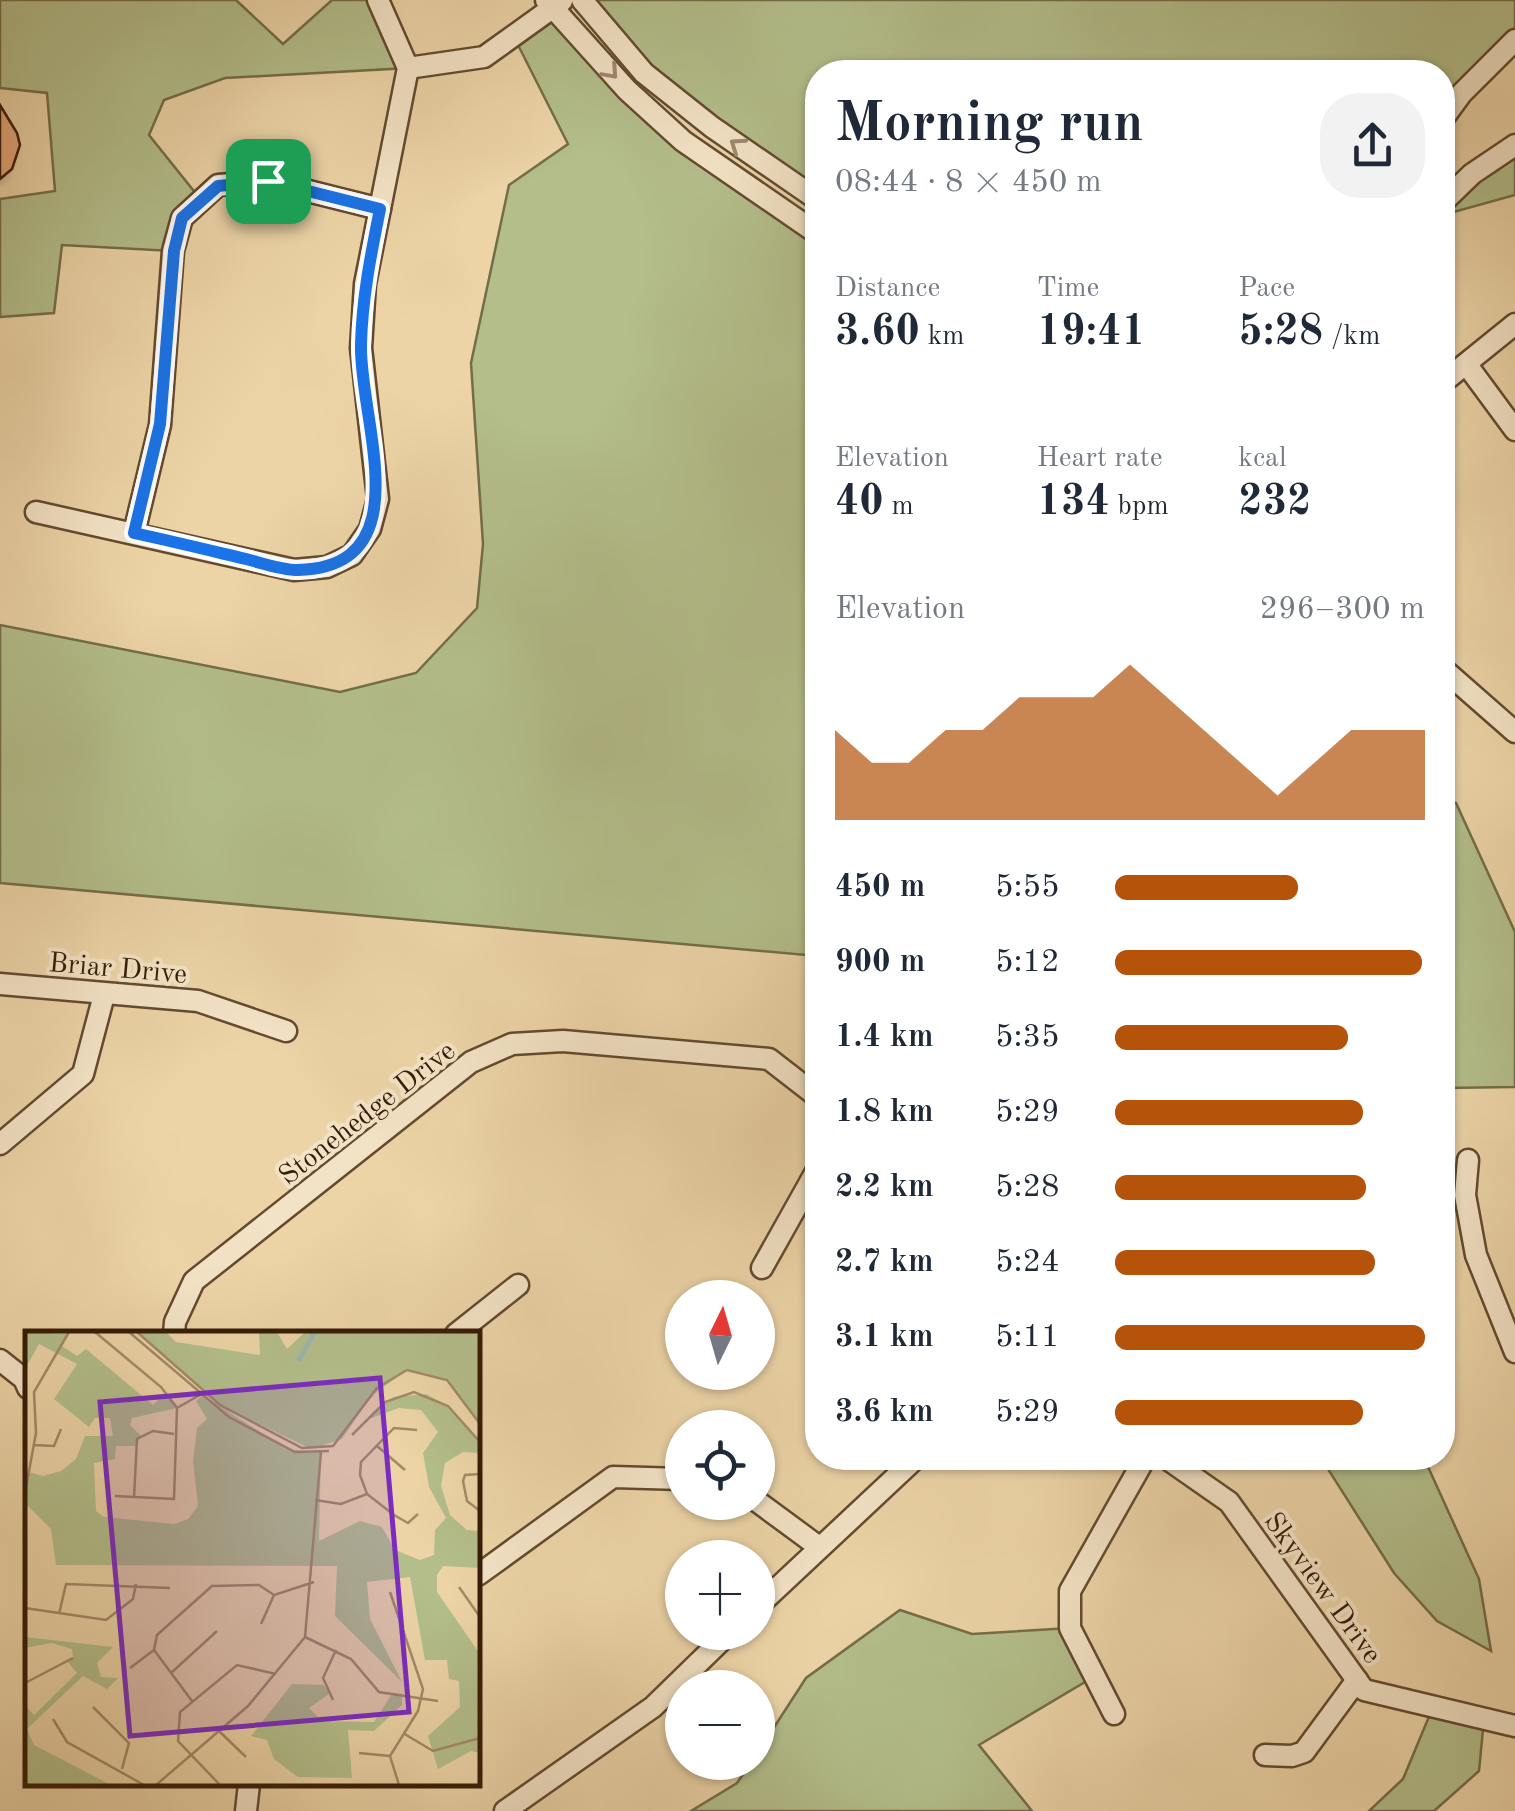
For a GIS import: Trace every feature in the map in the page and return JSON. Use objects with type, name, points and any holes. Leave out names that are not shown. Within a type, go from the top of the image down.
[{"type":"street","points":[[36,512],[294,570],[327,567],[352,555],[370,529],[378,499],[361,348],[365,284],[408,68],[378,0]]},
{"type":"street","points":[[582,0],[644,74],[805,191]]},
{"type":"street","points":[[408,68],[484,57],[554,3],[627,90],[683,142],[805,225]]},
{"type":"street","points":[[1455,102],[1515,40]]},
{"type":"street","points":[[1455,190],[1515,145]]},
{"type":"street","points":[[134,533],[160,424],[174,251],[182,218],[218,186],[268,181],[380,209]]},
{"type":"street","points":[[1455,374],[1515,324]]},
{"type":"street","points":[[1467,365],[1515,430]]},
{"type":"street","points":[[1455,679],[1515,732]]},
{"type":"street","name":"Briar Drive","points":[[0,984],[198,1001],[286,1031]]},
{"type":"street","points":[[0,1144],[84,1074],[104,995]]},
{"type":"street","name":"Stonehedge Drive","points":[[174,1331],[194,1281],[471,1062],[512,1044],[562,1042],[769,1059],[805,1086]]},
{"type":"street","points":[[1468,1160],[1465,1195],[1476,1255],[1515,1352]]},
{"type":"street","points":[[762,1268],[805,1191]]},
{"type":"street","points":[[460,1331],[518,1285]]},
{"type":"street","points":[[0,1360],[25,1381]]},
{"type":"street","points":[[775,1590],[903,1470]]},
{"type":"street","points":[[1114,1714],[1070,1628],[1070,1591],[1138,1470]]},
{"type":"street","name":"Skyview Drive","points":[[1183,1470],[1229,1502],[1364,1690],[1515,1726]]},
{"type":"street","points":[[480,1574],[613,1477],[665,1479]]},
{"type":"street","points":[[775,1515],[819,1547]]},
{"type":"street","points":[[505,1811],[653,1706],[711,1650]]},
{"type":"street","points":[[1264,1755],[1292,1756],[1304,1752],[1357,1680]]},
{"type":"street","points":[[246,1811],[249,1786]]},
{"type":"green space","points":[[0,0],[236,0],[283,44],[332,0],[378,0],[408,68],[225,78],[164,100],[149,135],[201,200],[173,251],[62,245],[54,313],[0,317],[0,199],[55,191],[47,93],[0,88]]},
{"type":"green space","points":[[582,0],[1515,0],[1515,40],[1455,107],[1455,60],[805,60],[805,192],[712,127]]},
{"type":"green space","points":[[555,10],[627,90],[805,225],[805,955],[0,883],[0,625],[340,692],[416,673],[477,608],[483,544],[471,363],[509,185],[568,144],[514,37]]},
{"type":"green space","points":[[1515,145],[1515,195],[1455,212],[1455,193]]},
{"type":"green space","points":[[1455,803],[1515,932],[1515,1087],[1455,1088]]},
{"type":"green space","points":[[1329,1470],[1429,1470],[1479,1579],[1491,1651],[1437,1621],[1394,1573]]},
{"type":"green space","points":[[900,1610],[972,1634],[1070,1628],[1095,1676],[979,1745],[1032,1811],[691,1811],[739,1780],[775,1780],[775,1726],[806,1678]]},
{"type":"green space","points":[[1433,1707],[1484,1719],[1479,1771],[1434,1811],[1369,1811],[1403,1779]]},
{"type":"building","points":[[0,105],[20,145],[12,169],[0,179]]},
{"type":"route","points":[[268,181],[380,209],[365,284],[361,348],[378,499],[370,529],[352,555],[327,567],[294,570],[134,533],[160,424],[174,251],[182,218],[218,186],[268,181]]}]
